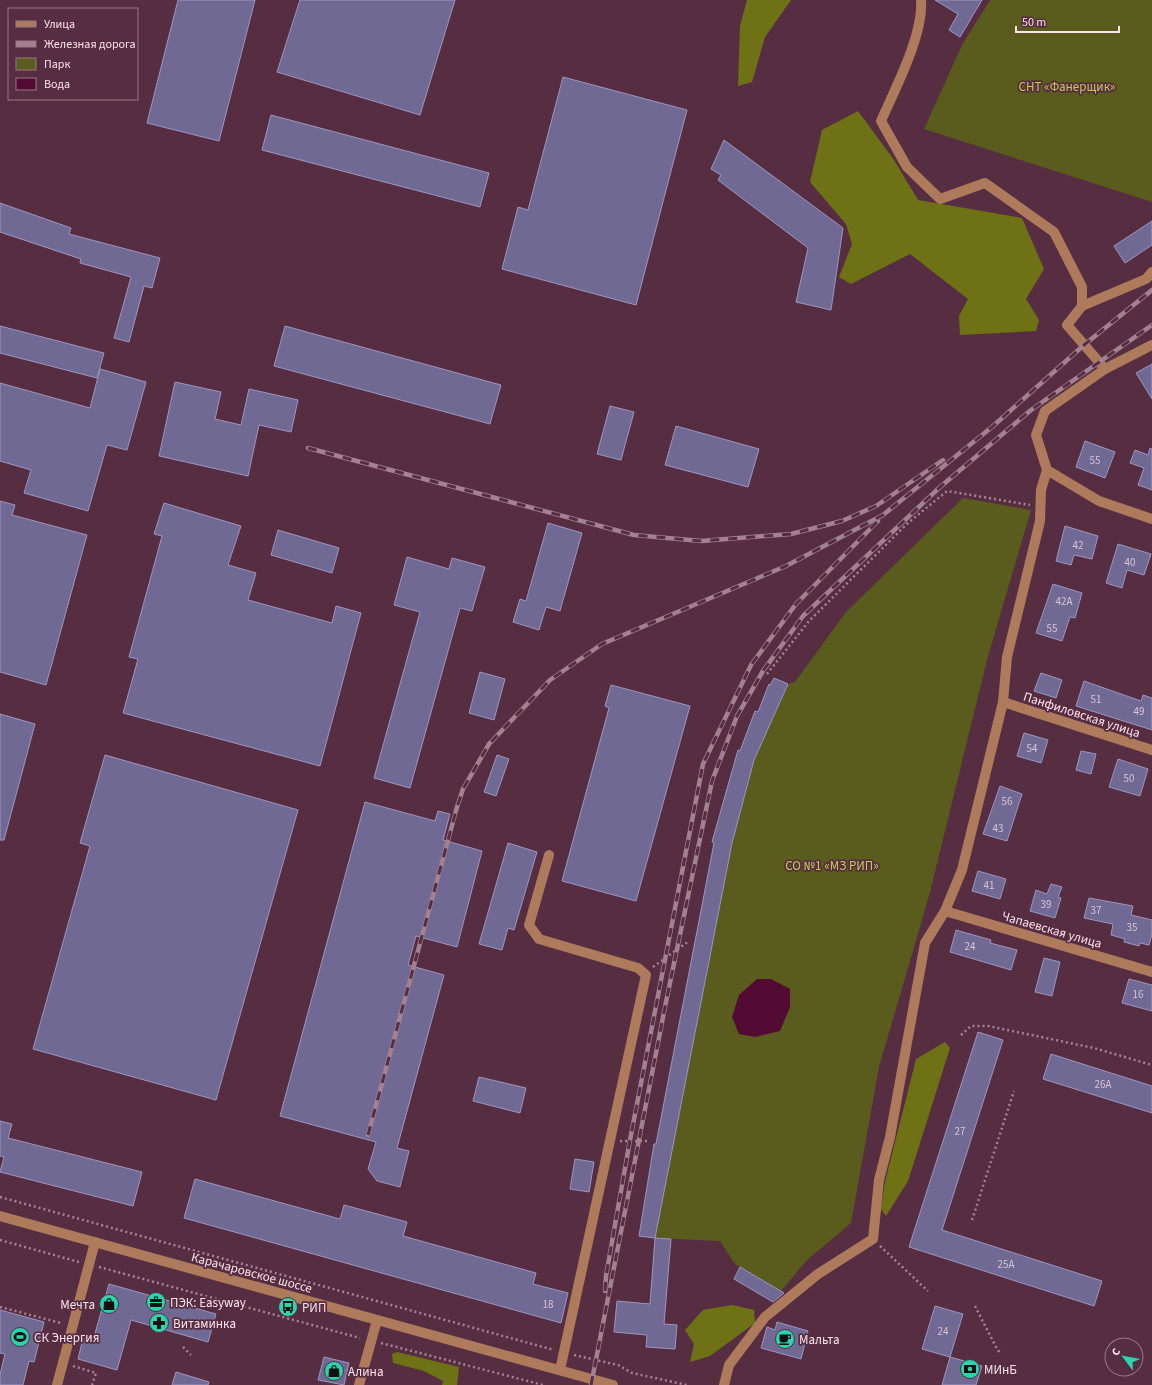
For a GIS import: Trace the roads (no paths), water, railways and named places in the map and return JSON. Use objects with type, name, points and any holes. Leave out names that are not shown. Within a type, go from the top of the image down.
[{"type":"street","points":[[922,0],[922,8],[913,44],[881,121],[907,167],[940,199],[985,183],[1054,232],[1082,287],[1082,306]]},
{"type":"street","points":[[1105,369],[1067,325],[1082,306],[1146,279],[1152,272]]},
{"type":"street","points":[[724,1385],[729,1365],[765,1317],[818,1274],[873,1239],[879,1180],[890,1137],[925,943],[945,911],[962,870],[1003,702],[1007,656],[1040,520],[1041,490],[1047,470],[1036,435],[1045,411],[1105,369],[1152,345]]},
{"type":"street","points":[[1047,470],[1099,501],[1152,519]]},
{"type":"street","name":"Панфиловская улица","points":[[1003,702],[1152,750]]},
{"type":"street","points":[[549,855],[529,925],[539,939],[638,968],[646,975],[560,1370]]},
{"type":"street","name":"Чапаевская улица","points":[[945,911],[1152,972]]},
{"type":"street","name":"Карачаровское шоссе","points":[[0,1216],[613,1385]]},
{"type":"street","points":[[57,1385],[74,1327],[95,1242]]},
{"type":"street","points":[[359,1385],[377,1320]]},
{"type":"water","points":[[757,979],[771,979],[790,989],[790,1007],[780,1031],[755,1037],[739,1034],[732,1017],[739,995]]},
{"type":"railway","points":[[368,1135],[457,807],[463,789],[489,744],[550,680],[602,644],[786,566],[883,515],[992,427],[1084,345],[1152,290]]},
{"type":"railway","points":[[591,1385],[666,1002],[712,781],[737,716],[763,671],[803,616],[939,488],[1031,410],[1152,325]]},
{"type":"railway","points":[[308,448],[634,535],[701,541],[791,534],[842,521],[876,506],[943,460]]},
{"type":"railway","points":[[605,1291],[606,1276],[630,1140],[703,764],[751,665],[796,604],[878,521]]},
{"type":"place","name":"ПЭК: Easyway","points":[[156,1302]]},
{"type":"place","name":"Мечта","points":[[109,1304]]},
{"type":"place","name":"РИП","points":[[288,1307]]},
{"type":"place","name":"Витаминка","points":[[159,1323]]},
{"type":"place","name":"СК Энергия","points":[[20,1337]]},
{"type":"place","name":"Мальта","points":[[785,1339]]},
{"type":"place","name":"МИнБ","points":[[970,1369]]},
{"type":"place","name":"Алина","points":[[334,1371]]},
{"type":"park label","name":"СНТ «Фанерщик»","points":[[1067,86]]},
{"type":"park label","name":"СО №1 «МЗ РИП»","points":[[832,865]]}]
